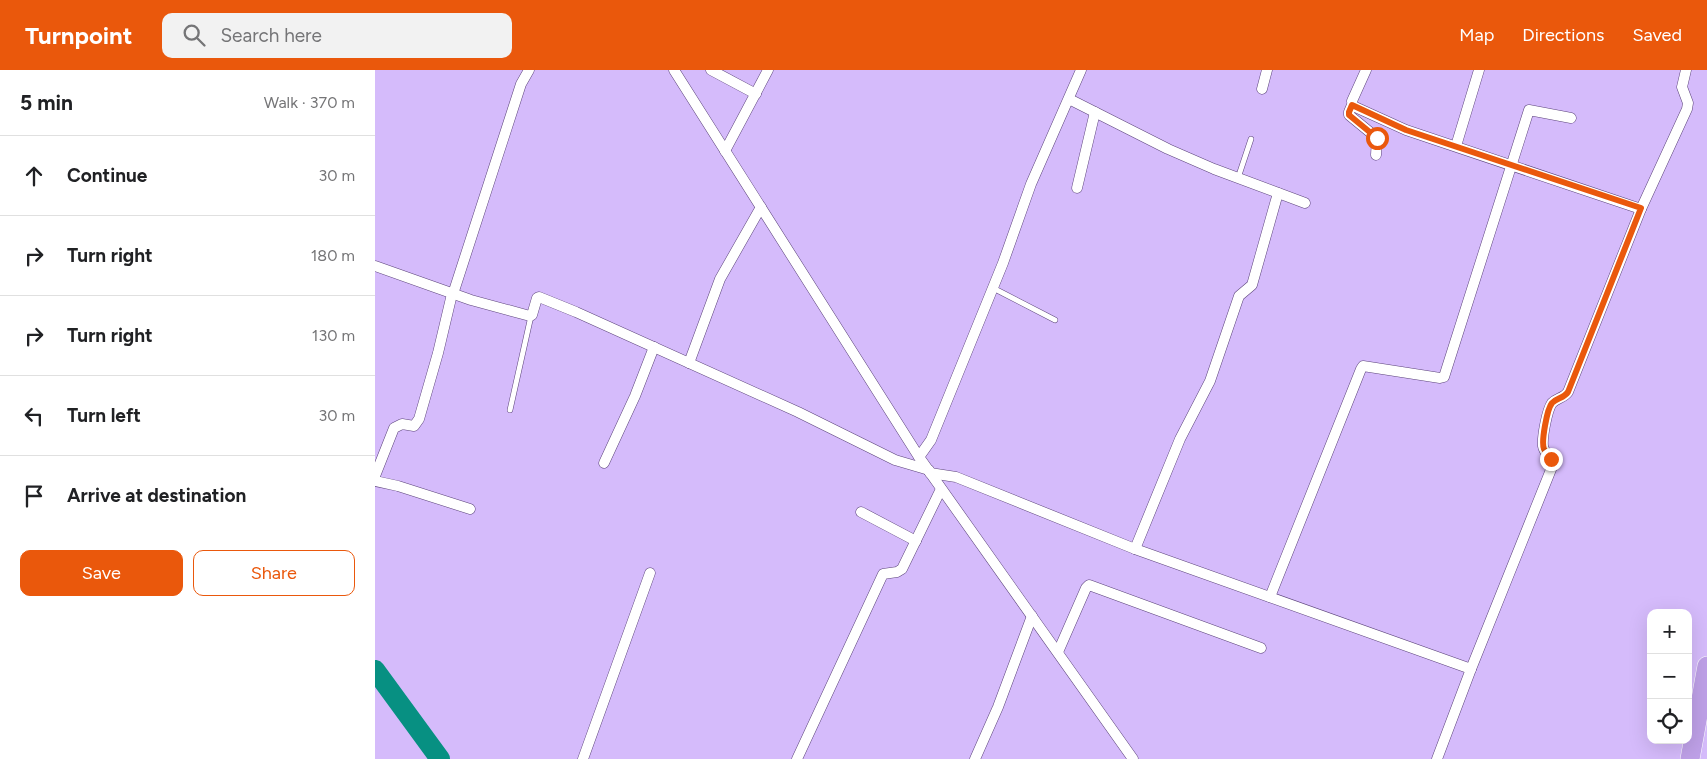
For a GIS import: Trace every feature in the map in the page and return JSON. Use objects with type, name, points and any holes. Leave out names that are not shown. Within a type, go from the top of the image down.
[{"type":"highway","points":[[1690,759],[1707,666]]},
{"type":"street","points":[[375,476],[394,428],[401,424],[414,426],[419,419],[453,294],[521,84],[529,70]]},
{"type":"street","points":[[674,70],[919,457],[1133,759]]},
{"type":"street","points":[[711,70],[756,94]]},
{"type":"street","points":[[725,151],[768,70]]},
{"type":"street","points":[[919,457],[931,440],[993,288],[1031,184],[1081,70]]},
{"type":"street","points":[[1262,90],[1267,70]]},
{"type":"street","points":[[1365,70],[1352,101],[1349,115],[1377,138],[1376,155]]},
{"type":"street","points":[[1456,146],[1479,70]]},
{"type":"street","points":[[1437,759],[1552,467],[1551,459],[1545,451],[1543,442],[1549,408],[1568,392],[1641,208],[1687,109],[1688,102],[1682,87],[1686,70]]},
{"type":"street","points":[[1069,98],[1167,149],[1305,203]]},
{"type":"street","points":[[1352,105],[1406,130],[1641,208]]},
{"type":"street","points":[[1269,597],[1361,369],[1363,366],[1440,378],[1445,374],[1529,110],[1571,118]]},
{"type":"street","points":[[1077,188],[1095,112]]},
{"type":"street","points":[[1135,549],[1180,439],[1210,381],[1239,296],[1252,285],[1278,193]]},
{"type":"street","points":[[689,363],[720,279],[761,207]]},
{"type":"street","points":[[375,266],[471,300],[531,316],[539,297],[798,412],[895,460],[929,472],[956,477],[1135,549],[1471,669]]},
{"type":"street","points":[[604,463],[635,396],[654,347]]},
{"type":"street","points":[[375,481],[398,486],[470,509]]},
{"type":"street","points":[[797,759],[883,574],[897,572],[902,569],[941,490]]},
{"type":"street","points":[[861,512],[916,541]]},
{"type":"street","points":[[583,759],[650,573]]},
{"type":"street","points":[[1057,652],[1089,585],[1261,648]]},
{"type":"street","points":[[975,759],[998,707],[1032,616]]},
{"type":"lane","points":[[1237,178],[1251,139]]},
{"type":"lane","points":[[993,288],[1055,320]]},
{"type":"lane","points":[[511,410],[531,316]]},
{"type":"waterway","points":[[375,670],[440,759]]},
{"type":"route","points":[[1377,138],[1349,115],[1352,105],[1406,130],[1641,208],[1568,392],[1563,398],[1551,404],[1549,408],[1543,448],[1551,459]]}]
